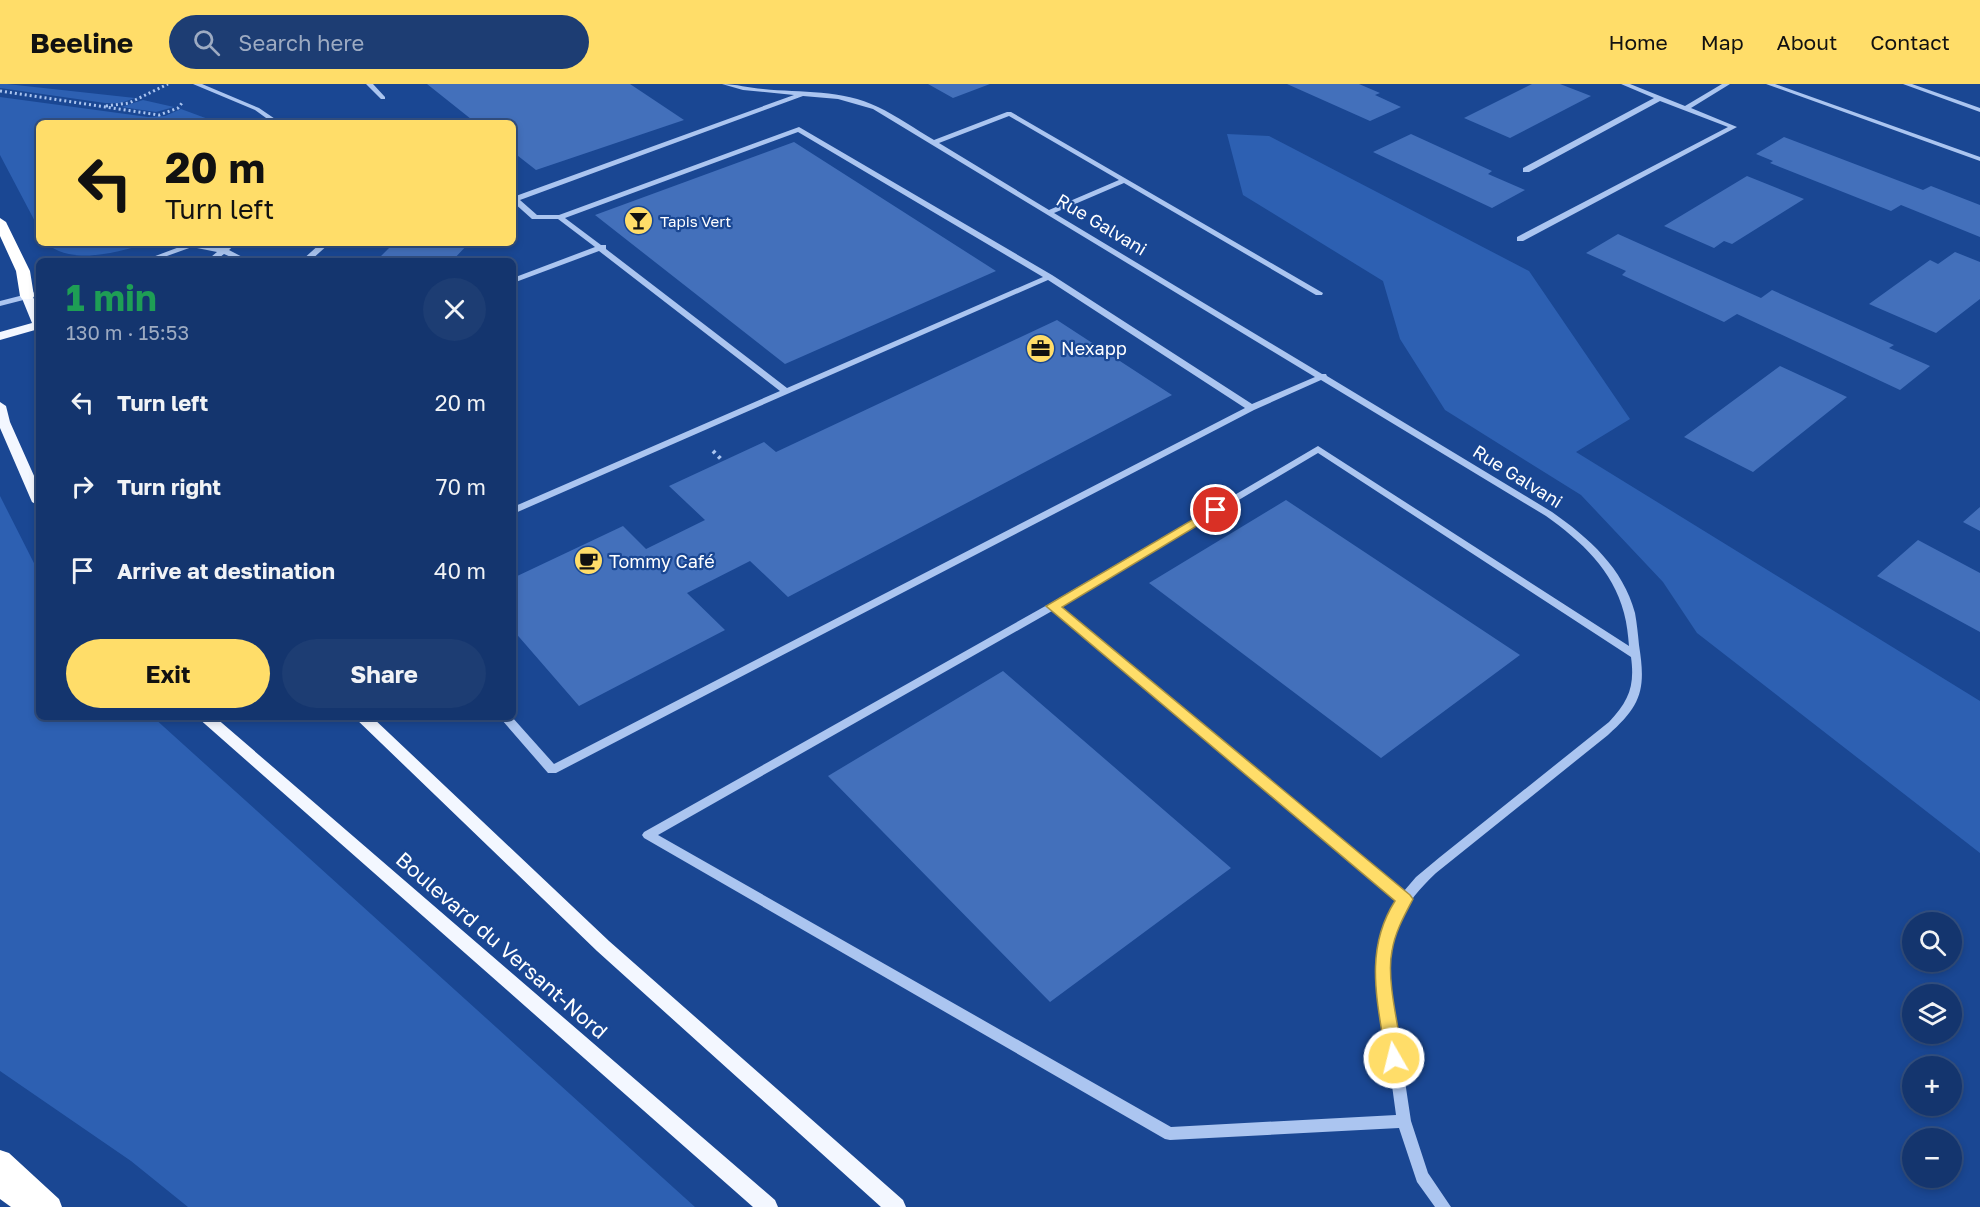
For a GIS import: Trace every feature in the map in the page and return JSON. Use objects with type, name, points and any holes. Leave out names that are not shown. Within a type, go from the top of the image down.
[{"type":"highway","points":[[0,222],[33,295]]},
{"type":"highway","points":[[0,1161],[50,1207]]},
{"type":"highway","points":[[0,1184],[31,1207]]},
{"type":"main road","points":[[33,295],[36,310]]},
{"type":"main road","points":[[0,336],[36,326]]},
{"type":"main road","points":[[0,406],[4,422],[36,495]]},
{"type":"main road","name":"Boulevard du Versant-Nord","points":[[209,720],[768,1207]]},
{"type":"main road","points":[[365,720],[603,946],[896,1207]]},
{"type":"street","points":[[196,84],[257,109],[274,120]]},
{"type":"street","points":[[369,84],[383,98]]},
{"type":"street","name":"Rue Galvani","points":[[725,84],[751,90],[844,98],[864,103],[1549,513],[1586,542],[1604,560],[1625,594],[1632,615],[1637,688],[1629,705],[1614,723],[1418,883],[1394,916],[1383,952],[1383,975],[1404,1121],[1422,1177],[1444,1207]]},
{"type":"street","points":[[1520,239],[1734,127],[1624,84]]},
{"type":"street","points":[[1686,108],[1727,84]]},
{"type":"street","points":[[1769,84],[1980,159]]},
{"type":"street","points":[[1906,84],[1980,110]]},
{"type":"street","points":[[516,200],[802,94]]},
{"type":"street","points":[[1526,170],[1660,98]]},
{"type":"street","points":[[933,143],[1010,113],[1319,293]]},
{"type":"street","points":[[516,201],[535,217],[560,217],[799,129],[1049,277],[1251,408]]},
{"type":"street","points":[[1050,213],[1125,180]]},
{"type":"street","points":[[560,217],[786,391]]},
{"type":"street","points":[[155,258],[189,246]]},
{"type":"street","points":[[205,246],[225,250],[240,258]]},
{"type":"street","points":[[214,258],[230,246]]},
{"type":"street","points":[[308,258],[322,246]]},
{"type":"street","points":[[516,280],[603,248]]},
{"type":"street","points":[[516,510],[1049,277]]},
{"type":"street","points":[[0,304],[33,295]]},
{"type":"street","points":[[509,720],[552,770],[1251,408],[1323,376]]},
{"type":"street","points":[[1404,1121],[1170,1134],[648,835],[1053,606],[1318,449],[1634,654]]},
{"type":"street","points":[[1053,606],[1405,899]]},
{"type":"path","points":[[100,106],[129,103],[168,84]]},
{"type":"path","points":[[0,91],[159,115],[178,108],[184,100]]},
{"type":"shaded area","points":[[0,84],[135,98],[121,103],[105,103],[0,88]]},
{"type":"shaded area","points":[[0,97],[148,117],[165,116],[181,109],[211,120],[36,120],[36,223],[0,155]]},
{"type":"shaded area","points":[[143,100],[174,107],[156,112],[121,107]]},
{"type":"shaded area","points":[[1227,134],[1269,136],[1529,271],[1630,419],[1576,452],[1980,701],[1980,853],[1697,633],[1663,582],[1581,495],[1445,410],[1400,339],[1383,281],[1243,195]]},
{"type":"shaded area","points":[[50,246],[138,246],[96,255],[69,254]]},
{"type":"shaded area","points":[[0,496],[36,567],[36,720],[156,720],[695,1207],[188,1207],[131,1161],[0,1071]]},
{"type":"building","points":[[427,84],[630,84],[684,120],[536,170],[516,154],[516,120],[472,120]]},
{"type":"building","points":[[928,84],[990,84],[953,98]]},
{"type":"building","points":[[1287,84],[1359,84],[1380,93],[1375,95],[1401,107],[1370,121]]},
{"type":"building","points":[[1532,84],[1560,84],[1591,96],[1510,138],[1464,118]]},
{"type":"building","points":[[1411,134],[1492,171],[1488,174],[1525,190],[1492,208],[1373,152]]},
{"type":"building","points":[[1784,137],[1923,190],[1931,186],[1980,205],[1980,237],[1901,205],[1891,211],[1770,163],[1773,161],[1756,154]]},
{"type":"building","points":[[794,142],[996,271],[785,364],[595,215]]},
{"type":"building","points":[[1747,176],[1804,199],[1732,244],[1724,241],[1714,248],[1664,226]]},
{"type":"building","points":[[1618,234],[1761,298],[1772,290],[1894,345],[1889,348],[1930,366],[1900,390],[1737,314],[1724,322],[1622,275],[1626,271],[1586,253]]},
{"type":"building","points":[[391,246],[466,246],[455,258],[379,258]]},
{"type":"building","points":[[1955,252],[1980,262],[1980,299],[1936,333],[1869,304],[1930,260],[1938,264]]},
{"type":"building","points":[[1057,320],[1172,395],[788,597],[750,561],[687,593],[725,630],[579,706],[516,633],[516,577],[623,526],[646,549],[705,520],[669,486],[764,442],[776,452]]},
{"type":"building","points":[[1780,366],[1847,397],[1753,472],[1684,437]]},
{"type":"building","points":[[1286,500],[1520,655],[1381,758],[1149,583]]},
{"type":"building","points":[[1980,507],[1980,531],[1963,522]]},
{"type":"building","points":[[1918,540],[1980,573],[1980,632],[1877,576]]},
{"type":"building","points":[[1003,671],[1231,868],[1050,1002],[828,776]]},
{"type":"place","name":"Tapis Vert","points":[[639,221]]},
{"type":"place","name":"Nexapp","points":[[1040,348]]},
{"type":"place","name":"Tommy Café","points":[[588,561]]},
{"type":"route","points":[[1216,510],[1053,606],[1405,899],[1394,916],[1383,952],[1383,975],[1394,1058]]}]
